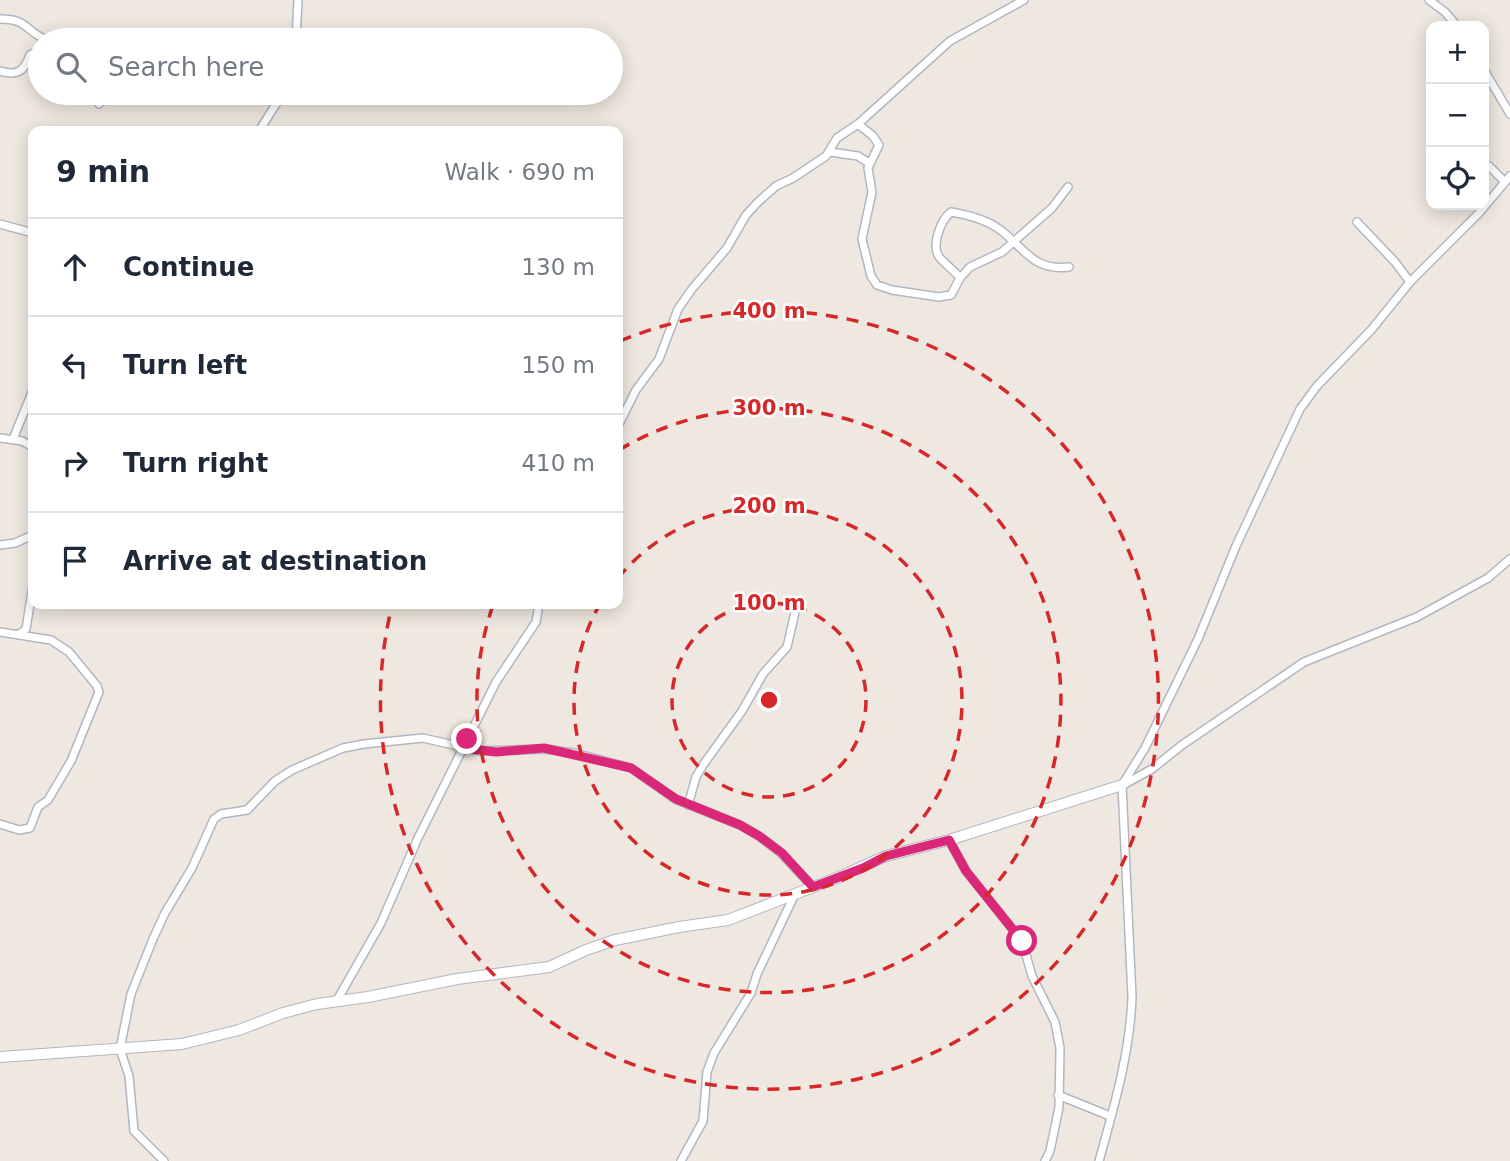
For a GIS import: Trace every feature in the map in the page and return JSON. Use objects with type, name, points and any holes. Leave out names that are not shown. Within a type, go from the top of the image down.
[{"type":"main road","points":[[0,1057],[165,1047],[201,1041],[239,1030],[302,1007],[457,979],[549,967],[615,940],[728,920],[863,868],[886,856],[949,840],[1122,785]]},
{"type":"street","points":[[297,28],[299,0]]},
{"type":"street","points":[[623,416],[636,390],[659,359],[678,309],[727,248],[746,215],[768,192],[830,152],[837,138],[858,124],[950,41],[1024,0]]},
{"type":"street","points":[[1429,0],[1453,21]]},
{"type":"street","points":[[0,19],[22,22],[28,28]]},
{"type":"street","points":[[0,71],[19,73],[28,60]]},
{"type":"street","points":[[1489,78],[1510,114]]},
{"type":"street","points":[[262,126],[275,105]]},
{"type":"street","points":[[858,124],[878,141],[877,150],[869,163],[872,192],[862,239],[867,266],[877,285],[892,290],[945,298],[954,293],[960,278],[973,265],[993,258],[1034,225],[1068,187]]},
{"type":"street","points":[[830,152],[858,156],[869,163]]},
{"type":"street","points":[[1098,1161],[1131,1031],[1132,997],[1122,785],[1145,748],[1198,639],[1241,535],[1300,409],[1317,386],[1372,329],[1410,282],[1449,245],[1508,179],[1489,166]]},
{"type":"street","points":[[960,278],[936,251],[940,228],[945,217],[951,212],[977,218],[1002,230],[1026,255],[1046,267],[1069,267]]},
{"type":"street","points":[[1357,222],[1410,282]]},
{"type":"street","points":[[0,224],[28,232]]},
{"type":"street","points":[[13,439],[28,402]]},
{"type":"street","points":[[0,438],[13,439],[28,445]]},
{"type":"street","points":[[0,545],[28,537]]},
{"type":"street","points":[[1122,785],[1152,769],[1182,745],[1304,662],[1417,617],[1488,578],[1510,559]]},
{"type":"street","points":[[688,805],[696,777],[703,765],[742,711],[763,674],[788,647],[796,608]]},
{"type":"street","points":[[18,634],[26,629],[29,609]]},
{"type":"street","points":[[336,1002],[381,923],[418,838],[496,682],[536,622],[538,609]]},
{"type":"street","points":[[0,632],[48,639],[69,652],[99,692],[71,761],[48,800],[37,808],[30,828],[19,830],[0,824]]},
{"type":"street","points":[[164,1161],[134,1132],[129,1076],[120,1049],[131,994],[153,939],[216,817],[244,812],[285,774],[343,748],[379,741],[423,738],[463,748],[496,752],[544,748],[615,763],[631,768],[676,799],[740,825],[759,836],[782,853],[813,887]]},
{"type":"street","points":[[949,840],[966,871],[1024,944],[1032,976],[1058,1031],[1058,1116],[1045,1161]]},
{"type":"street","points":[[681,1161],[703,1121],[707,1072],[714,1053],[751,993],[757,974],[795,894]]},
{"type":"street","points":[[1058,1095],[1110,1116]]},
{"type":"route","points":[[467,739],[463,748],[496,752],[544,748],[631,768],[676,799],[740,825],[759,836],[782,853],[813,887],[886,856],[949,840],[966,871],[1022,941]]}]
